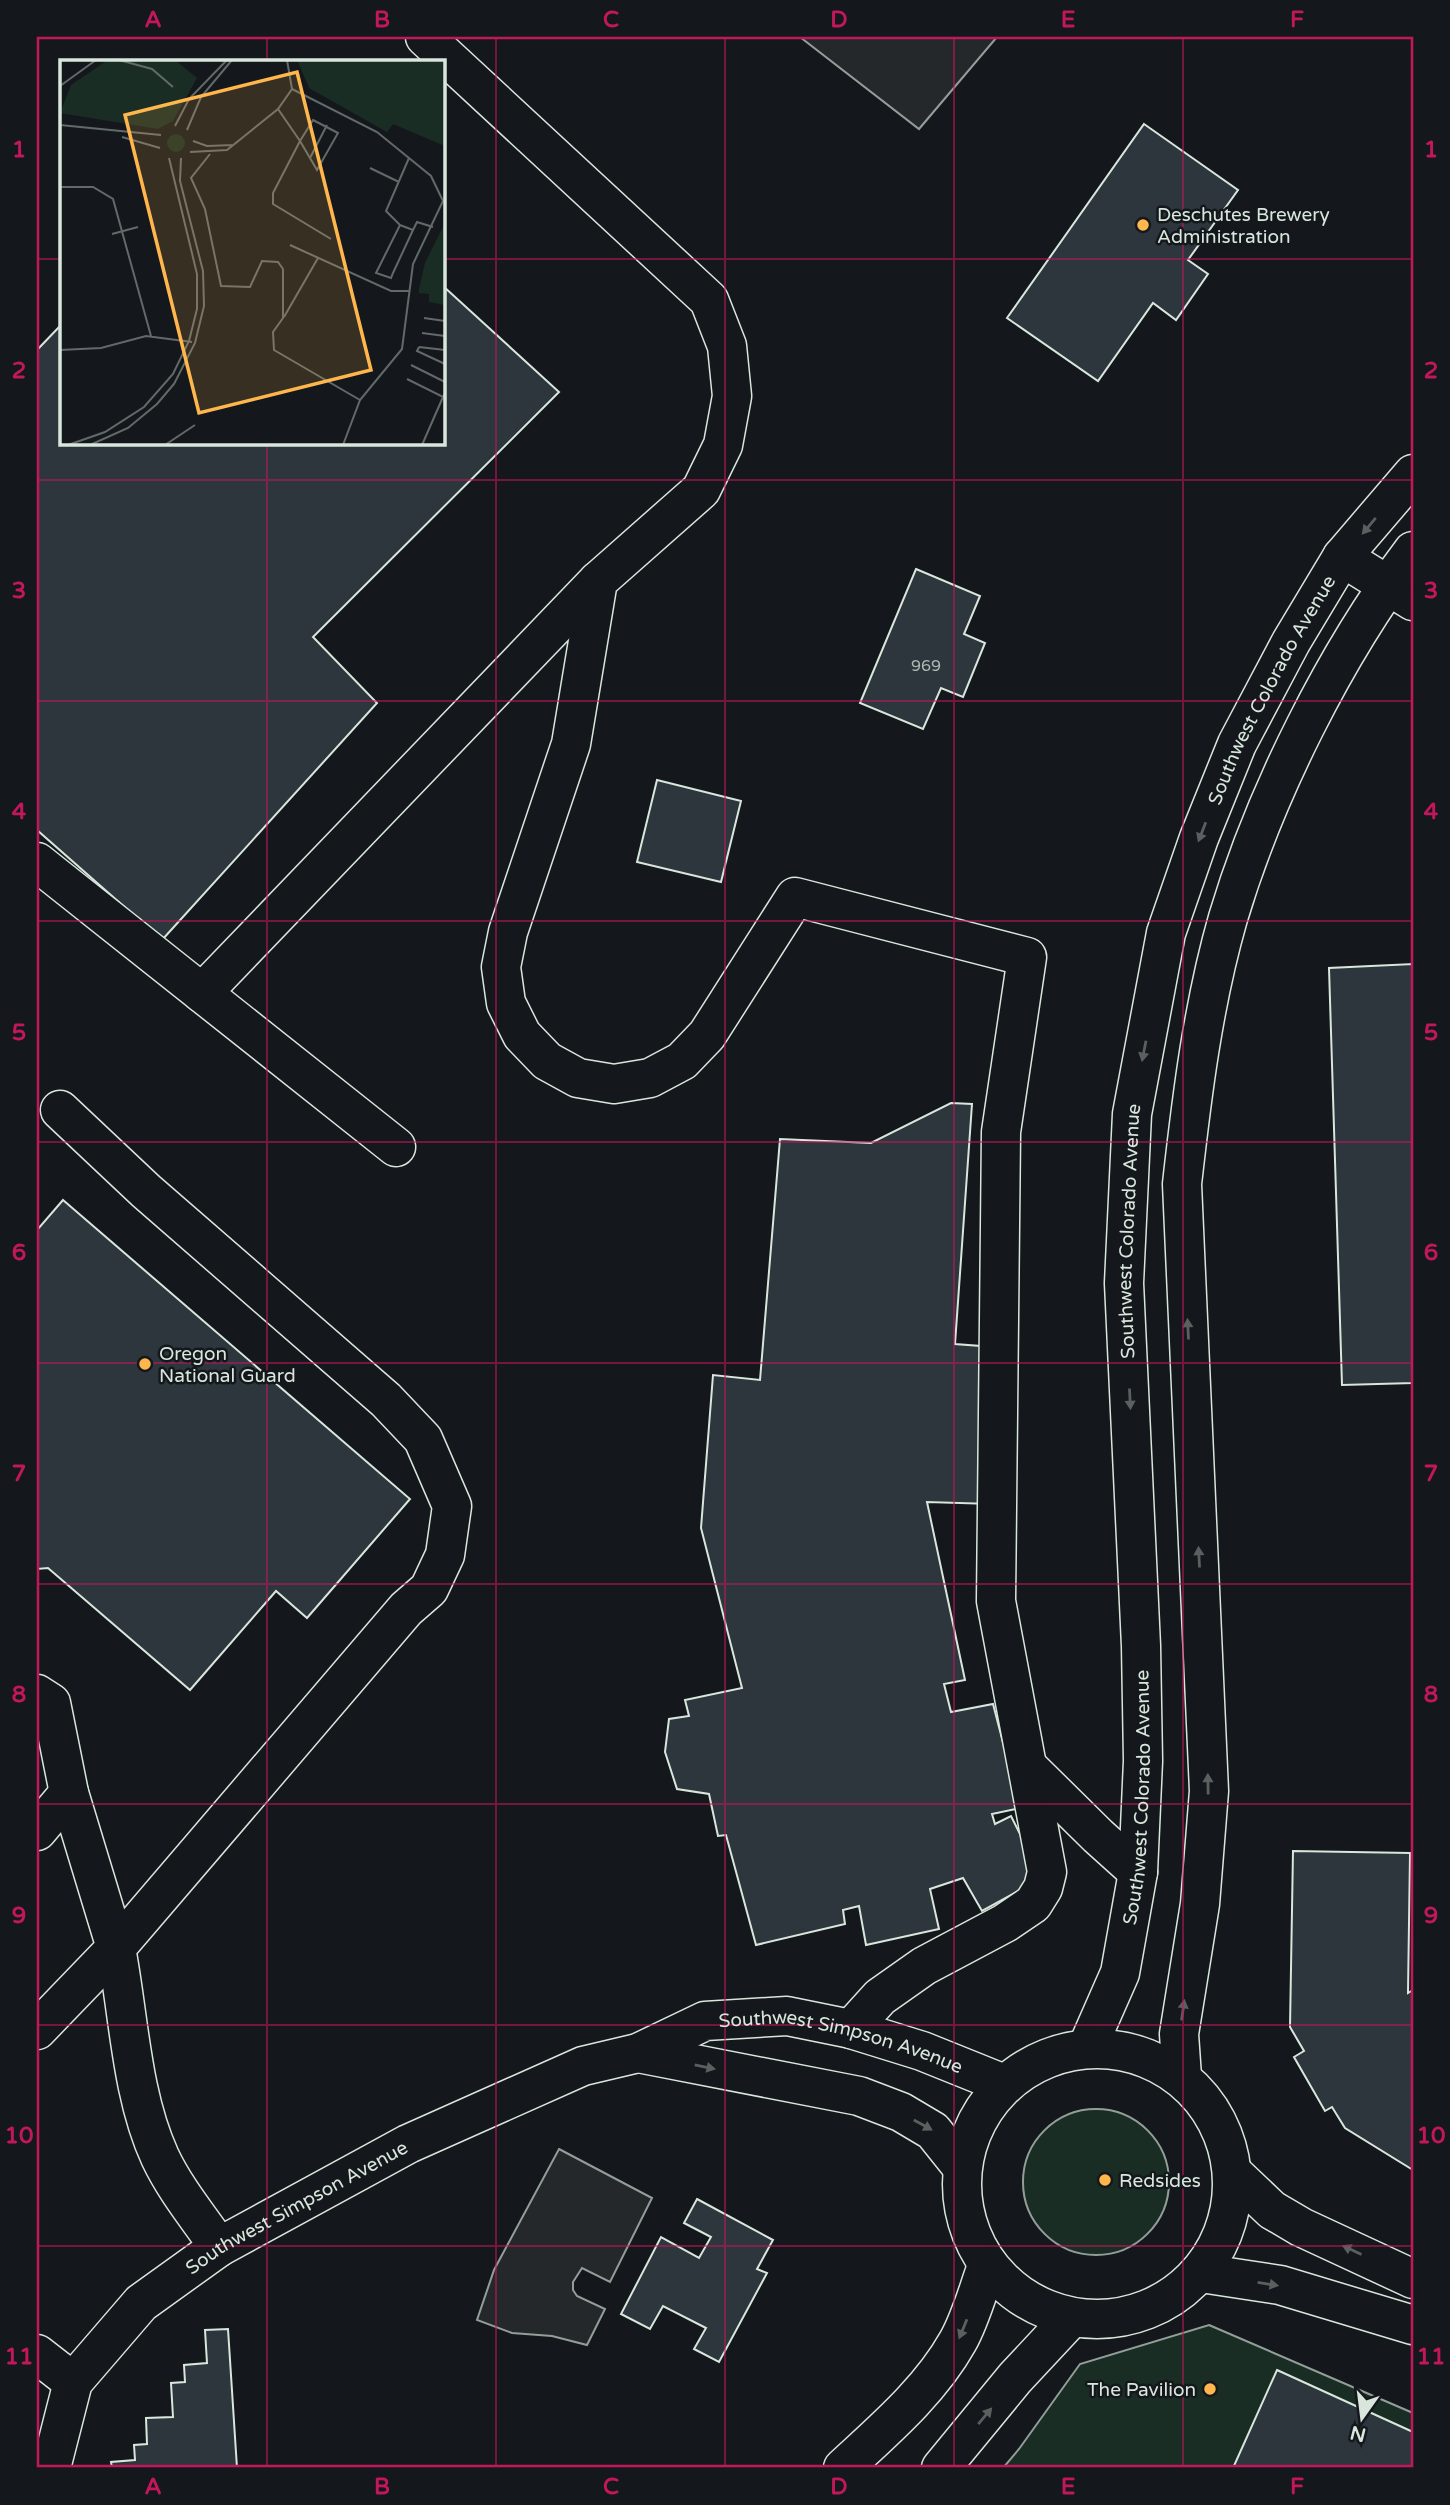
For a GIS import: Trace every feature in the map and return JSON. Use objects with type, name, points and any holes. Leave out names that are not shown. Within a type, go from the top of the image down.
[{"type":"main road","points":[[202,993],[598,581],[701,489],[723,445],[732,396],[727,346],[709,300],[425,37]]},
{"type":"main road","name":"Southwest Colorado Avenue","points":[[1087,2048],[1119,1973],[1138,1872],[1143,1761],[1141,1658],[1124,1283],[1132,1114],[1166,933],[1199,838],[1237,744],[1290,642],[1342,557],[1413,474]]},
{"type":"main road","points":[[1182,2077],[1179,2034],[1200,1903],[1209,1791],[1182,1184],[1191,1100],[1204,1022],[1228,919],[1261,821],[1321,697],[1400,593],[1413,551]]},
{"type":"main road","points":[[1342,557],[1400,593]]},
{"type":"main road","points":[[598,581],[571,744],[508,932],[501,967],[506,1003],[522,1035],[547,1061],[578,1078],[614,1084],[650,1078],[682,1061],[707,1035],[795,897],[1027,957],[1001,1132],[996,1601],[1047,1872],[1043,1888],[1033,1904],[1005,1923],[924,1966],[880,1997],[851,2029]]},
{"type":"main road","points":[[37,863],[396,1147]]},
{"type":"main road","points":[[37,2030],[116,1948],[406,1609],[429,1589],[445,1555],[452,1506],[423,1439],[386,1400],[146,1191],[60,1110]]},
{"type":"main road","points":[[37,1693],[51,1703],[69,1793],[116,1948],[138,2091],[160,2157],[219,2247]]},
{"type":"main road","points":[[1028,1767],[1138,1872]]},
{"type":"main road","points":[[37,1831],[69,1793]]},
{"type":"main road","name":"Southwest Simpson Avenue","points":[[51,2468],[74,2382],[141,2303],[219,2247],[408,2144],[583,2066],[638,2053],[705,2021],[787,2016],[851,2029],[922,2051],[1004,2084]]},
{"type":"main road","points":[[1087,2048],[1137,2054],[1182,2077],[1217,2120],[1233,2173],[1227,2226],[1201,2273],[1164,2302],[1119,2319],[1072,2318],[1025,2300],[988,2266],[970,2235],[961,2202],[961,2166],[975,2122],[1004,2084],[1043,2059],[1087,2048]]},
{"type":"main road","name":"Southwest Simpson Avenue","points":[[638,2053],[859,2096],[901,2112],[933,2131],[961,2166]]},
{"type":"main road","points":[[1233,2173],[1272,2210],[1301,2227],[1413,2279]]},
{"type":"main road","points":[[843,2468],[934,2378],[959,2340],[988,2266]]},
{"type":"main road","points":[[1201,2273],[1280,2286],[1413,2325]]},
{"type":"main road","points":[[941,2468],[1016,2378],[1072,2318]]},
{"type":"main road","points":[[37,2354],[74,2382]]},
{"type":"green space","points":[[1096,2109],[1124,2115],[1147,2131],[1163,2154],[1169,2182],[1163,2210],[1147,2233],[1124,2249],[1096,2255],[1068,2249],[1045,2233],[1029,2210],[1023,2182],[1029,2154],[1045,2131],[1068,2115]]},
{"type":"green space","name":"The Pavilion","points":[[1209,2325],[1413,2413],[1413,2468],[1003,2468],[1080,2364]]},
{"type":"shaded area","points":[[800,37],[997,37],[919,129]]},
{"type":"shaded area","points":[[559,2149],[652,2198],[610,2282],[582,2268],[573,2282],[573,2290],[577,2296],[605,2309],[587,2345],[552,2336],[512,2333],[477,2320],[494,2270]]},
{"type":"building","name":"Deschutes Brewery Administration","points":[[1144,124],[1238,190],[1188,260],[1208,274],[1176,320],[1153,303],[1098,381],[1007,318]]},
{"type":"building","points":[[444,287],[559,392],[313,637],[377,703],[162,940],[37,830],[37,350],[60,326],[60,444],[444,444]]},
{"type":"building","points":[[916,569],[980,596],[964,634],[985,643],[963,697],[941,688],[923,729],[860,703]]},
{"type":"building","points":[[657,780],[741,801],[721,882],[637,862]]},
{"type":"building","points":[[1413,964],[1413,1383],[1342,1385],[1329,968]]},
{"type":"building","points":[[951,1103],[972,1104],[955,1344],[994,1347],[992,1504],[927,1502],[965,1680],[944,1684],[951,1712],[993,1704],[1020,1808],[992,1814],[995,1824],[1011,1816],[1042,1878],[982,1911],[963,1878],[930,1889],[939,1929],[866,1945],[859,1906],[843,1910],[845,1924],[756,1945],[726,1835],[718,1836],[709,1794],[677,1789],[665,1752],[669,1719],[689,1716],[685,1700],[742,1688],[701,1528],[713,1375],[760,1380],[780,1139],[871,1143]]},
{"type":"building","name":"Oregon National Guard","points":[[63,1200],[410,1499],[307,1618],[276,1591],[190,1690],[48,1568],[37,1569],[37,1230]]},
{"type":"building","points":[[1293,1851],[1410,1853],[1408,1993],[1413,1990],[1413,2170],[1345,2128],[1332,2107],[1325,2111],[1294,2057],[1304,2051],[1290,2027]]},
{"type":"building","points":[[697,2199],[773,2240],[757,2269],[767,2273],[719,2362],[694,2349],[706,2328],[663,2306],[650,2329],[621,2314],[661,2237],[699,2258],[711,2237],[684,2223]]},
{"type":"building","points":[[228,2329],[237,2468],[112,2468],[111,2462],[135,2460],[134,2445],[147,2444],[146,2418],[173,2417],[171,2383],[185,2382],[184,2365],[207,2363],[205,2330]]},
{"type":"building","points":[[1277,2370],[1413,2432],[1413,2468],[1233,2468]]},
{"type":"place","name":"Deschutes Brewery Administration","points":[[1143,225]]},
{"type":"place","name":"Oregon National Guard","points":[[145,1364]]},
{"type":"place","name":"Redsides","points":[[1105,2180]]},
{"type":"place","name":"The Pavilion","points":[[1210,2389]]}]
